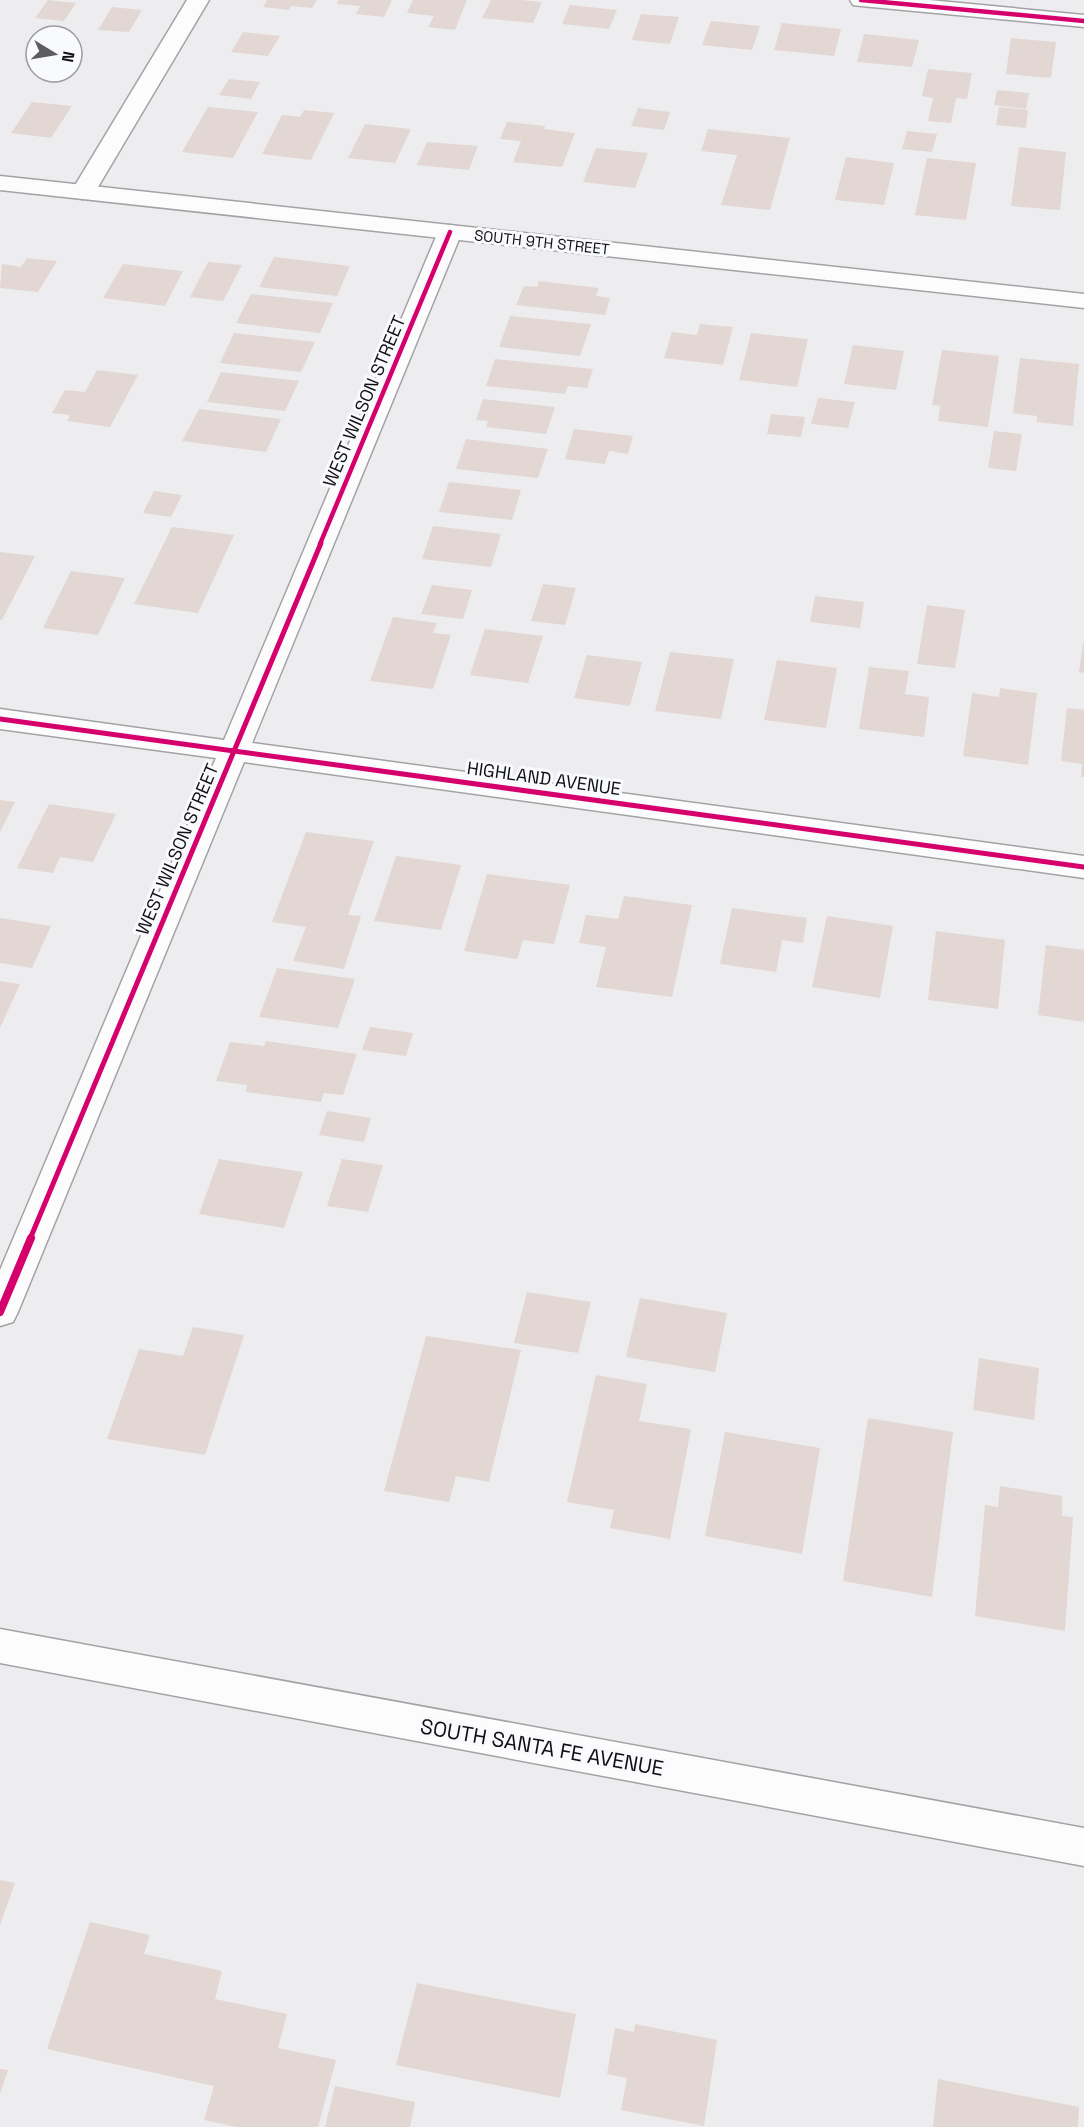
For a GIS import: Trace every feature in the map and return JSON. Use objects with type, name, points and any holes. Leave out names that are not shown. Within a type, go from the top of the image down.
[{"type":"street","points":[[83,192],[198,0]]},
{"type":"street","points":[[861,0],[1084,21]]},
{"type":"street","name":"SOUTH 9TH STREET","points":[[0,183],[1084,302]]},
{"type":"street","name":"WEST WILSON STREET","points":[[0,1312],[450,232]]},
{"type":"street","name":"HIGHLAND AVENUE","points":[[0,719],[1084,867]]},
{"type":"street","name":"SOUTH SANTA FE AVENUE","points":[[0,1646],[1084,1847]]},
{"type":"building","points":[[48,0],[76,3],[64,21],[35,18]]},
{"type":"building","points":[[267,0],[317,0],[312,8],[291,6],[289,10],[263,7]]},
{"type":"building","points":[[339,0],[392,0],[384,17],[356,14],[360,6],[337,4]]},
{"type":"building","points":[[413,0],[467,0],[455,30],[428,27],[434,16],[407,13]]},
{"type":"building","points":[[491,0],[542,2],[533,23],[482,18]]},
{"type":"building","points":[[570,5],[617,10],[609,29],[562,24]]},
{"type":"building","points":[[112,7],[142,10],[129,32],[98,30]]},
{"type":"building","points":[[641,14],[679,17],[670,44],[632,40]]},
{"type":"building","points":[[711,21],[760,26],[752,50],[702,45]]},
{"type":"building","points":[[782,23],[841,29],[834,56],[774,50]]},
{"type":"building","points":[[243,32],[280,36],[268,56],[231,52]]},
{"type":"building","points":[[864,34],[919,40],[912,67],[857,62]]},
{"type":"building","points":[[1011,38],[1056,42],[1051,78],[1006,74]]},
{"type":"building","points":[[928,69],[972,73],[967,99],[956,98],[951,123],[928,121],[933,98],[922,96]]},
{"type":"building","points":[[229,79],[260,82],[251,99],[219,95]]},
{"type":"building","points":[[997,90],[1029,93],[1026,109],[994,105]]},
{"type":"building","points":[[32,102],[72,106],[51,138],[11,133]]},
{"type":"building","points":[[208,107],[258,112],[233,158],[182,152]]},
{"type":"building","points":[[999,107],[1028,110],[1026,128],[996,125]]},
{"type":"building","points":[[638,108],[670,112],[664,130],[631,126]]},
{"type":"building","points":[[304,110],[334,113],[311,160],[262,154],[282,115],[300,117]]},
{"type":"building","points":[[507,122],[545,126],[544,129],[575,133],[562,167],[513,162],[521,141],[500,139]]},
{"type":"building","points":[[365,124],[411,129],[395,163],[348,158]]},
{"type":"building","points":[[708,129],[790,138],[770,210],[721,205],[737,155],[701,151]]},
{"type":"building","points":[[907,131],[937,134],[932,152],[902,149]]},
{"type":"building","points":[[427,142],[478,146],[469,170],[417,165]]},
{"type":"building","points":[[1019,147],[1066,152],[1060,210],[1011,206]]},
{"type":"building","points":[[596,148],[648,153],[635,188],[583,182]]},
{"type":"building","points":[[846,157],[894,163],[884,205],[835,200]]},
{"type":"building","points":[[927,158],[976,163],[966,220],[915,215]]},
{"type":"building","points":[[274,257],[350,266],[337,296],[259,287]]},
{"type":"building","points":[[27,258],[57,261],[38,292],[0,288],[2,264],[21,267]]},
{"type":"building","points":[[208,262],[242,265],[223,301],[190,297]]},
{"type":"building","points":[[123,264],[183,271],[165,306],[103,298]]},
{"type":"building","points":[[539,281],[599,288],[596,296],[610,298],[605,315],[516,305],[524,286],[537,287]]},
{"type":"building","points":[[251,294],[333,303],[320,333],[236,323]]},
{"type":"building","points":[[510,316],[591,324],[580,356],[499,347]]},
{"type":"building","points":[[700,324],[733,327],[723,365],[664,358],[672,332],[697,335]]},
{"type":"building","points":[[234,333],[315,342],[301,372],[220,363]]},
{"type":"building","points":[[751,333],[808,339],[797,387],[739,380]]},
{"type":"building","points":[[853,345],[904,351],[896,390],[844,384]]},
{"type":"building","points":[[942,350],[999,356],[988,427],[938,421],[940,406],[932,405]]},
{"type":"building","points":[[1020,358],[1079,364],[1073,426],[1037,422],[1037,416],[1013,413]]},
{"type":"building","points":[[495,359],[593,369],[587,388],[568,386],[565,394],[486,386]]},
{"type":"building","points":[[97,370],[138,375],[110,427],[67,421],[70,415],[52,413],[65,390],[85,392]]},
{"type":"building","points":[[221,372],[299,381],[285,411],[207,402]]},
{"type":"building","points":[[818,398],[855,402],[848,428],[811,424]]},
{"type":"building","points":[[483,399],[555,407],[546,434],[486,427],[488,421],[476,420]]},
{"type":"building","points":[[199,409],[281,419],[266,452],[182,441]]},
{"type":"building","points":[[771,414],[805,417],[801,437],[767,434]]},
{"type":"building","points":[[574,429],[633,436],[628,454],[609,451],[605,464],[565,459]]},
{"type":"building","points":[[994,431],[1022,434],[1016,471],[988,468]]},
{"type":"building","points":[[466,439],[548,449],[538,478],[456,469]]},
{"type":"building","points":[[449,482],[521,490],[512,520],[439,512]]},
{"type":"building","points":[[154,491],[182,495],[171,517],[143,513]]},
{"type":"building","points":[[433,526],[501,534],[491,567],[422,559]]},
{"type":"building","points":[[172,527],[234,535],[198,613],[134,604]]},
{"type":"building","points":[[0,552],[35,556],[2,620],[0,620]]},
{"type":"building","points":[[71,571],[125,578],[98,635],[43,628]]},
{"type":"building","points":[[543,584],[576,588],[565,625],[531,621]]},
{"type":"building","points":[[432,585],[472,590],[463,619],[421,614]]},
{"type":"building","points":[[815,596],[864,602],[860,628],[810,622]]},
{"type":"building","points":[[927,605],[965,610],[955,668],[917,664]]},
{"type":"building","points":[[393,617],[437,623],[433,633],[451,635],[433,689],[370,681]]},
{"type":"building","points":[[485,629],[543,636],[528,683],[470,675]]},
{"type":"building","points":[[1084,644],[1084,673],[1079,672]]},
{"type":"building","points":[[670,652],[734,659],[721,719],[655,711]]},
{"type":"building","points":[[587,655],[642,662],[630,706],[574,698]]},
{"type":"building","points":[[777,660],[837,668],[826,728],[764,720]]},
{"type":"building","points":[[869,667],[909,671],[905,694],[929,697],[924,737],[859,729]]},
{"type":"building","points":[[1000,688],[1037,693],[1028,765],[963,756],[972,693],[999,697]]},
{"type":"building","points":[[1067,708],[1084,710],[1084,777],[1081,777],[1082,764],[1061,761]]},
{"type":"building","points":[[0,800],[15,802],[0,832]]},
{"type":"building","points":[[49,804],[116,814],[93,862],[60,857],[53,873],[17,868]]},
{"type":"building","points":[[306,832],[374,841],[348,915],[361,916],[344,969],[293,961],[306,927],[272,922]]},
{"type":"building","points":[[396,856],[461,865],[441,930],[374,921]]},
{"type":"building","points":[[487,874],[570,885],[554,944],[523,940],[517,959],[464,951]]},
{"type":"building","points":[[624,896],[692,905],[672,997],[596,987],[606,947],[579,943],[586,915],[618,919]]},
{"type":"building","points":[[732,908],[807,918],[803,943],[782,940],[776,972],[720,964]]},
{"type":"building","points":[[827,916],[893,926],[880,998],[812,987]]},
{"type":"building","points":[[0,918],[51,926],[32,968],[0,963]]},
{"type":"building","points":[[936,931],[1005,940],[998,1009],[928,1000]]},
{"type":"building","points":[[1046,945],[1084,950],[1084,1022],[1038,1015]]},
{"type":"building","points":[[277,968],[355,979],[338,1028],[259,1017]]},
{"type":"building","points":[[0,981],[20,984],[0,1028]]},
{"type":"building","points":[[370,1027],[413,1033],[406,1056],[362,1050]]},
{"type":"building","points":[[266,1041],[357,1054],[343,1095],[324,1093],[321,1102],[246,1092],[247,1085],[216,1081],[230,1042],[264,1046]]},
{"type":"building","points":[[327,1111],[371,1118],[364,1142],[319,1135]]},
{"type":"building","points":[[219,1159],[303,1172],[284,1228],[199,1214]]},
{"type":"building","points":[[342,1159],[383,1165],[368,1212],[327,1206]]},
{"type":"building","points":[[527,1292],[591,1302],[578,1353],[514,1343]]},
{"type":"building","points":[[640,1298],[727,1313],[715,1372],[626,1357]]},
{"type":"building","points":[[193,1327],[244,1335],[205,1455],[107,1439],[139,1349],[183,1356]]},
{"type":"building","points":[[426,1336],[521,1350],[489,1482],[456,1476],[449,1502],[384,1491]]},
{"type":"building","points":[[979,1358],[1039,1368],[1034,1420],[973,1410]]},
{"type":"building","points":[[596,1375],[647,1384],[639,1421],[691,1429],[670,1539],[610,1528],[614,1510],[567,1502]]},
{"type":"building","points":[[868,1418],[953,1432],[932,1597],[843,1581]]},
{"type":"building","points":[[725,1432],[820,1448],[802,1554],[705,1536]]},
{"type":"building","points":[[1000,1486],[1062,1496],[1062,1516],[1073,1517],[1065,1631],[975,1616],[985,1505],[998,1507]]},
{"type":"building","points":[[0,1880],[15,1883],[0,1925]]},
{"type":"building","points":[[90,1922],[150,1935],[144,1954],[222,1971],[215,1999],[287,2014],[278,2048],[336,2060],[318,2127],[236,2127],[204,2120],[214,2086],[47,2049]]},
{"type":"building","points":[[417,1983],[576,2014],[560,2098],[396,2065]]},
{"type":"building","points":[[635,2024],[717,2040],[704,2126],[621,2110],[627,2078],[607,2074],[615,2028],[634,2032]]},
{"type":"building","points":[[0,2069],[8,2070],[0,2094]]},
{"type":"building","points":[[938,2079],[1079,2107],[1078,2127],[933,2127]]},
{"type":"building","points":[[335,2086],[415,2102],[410,2127],[325,2127]]},
{"type":"cycle path","points":[[861,0],[1084,21]]},
{"type":"cycle path","points":[[0,1312],[450,232]]},
{"type":"cycle path","points":[[0,719],[1084,867]]}]
